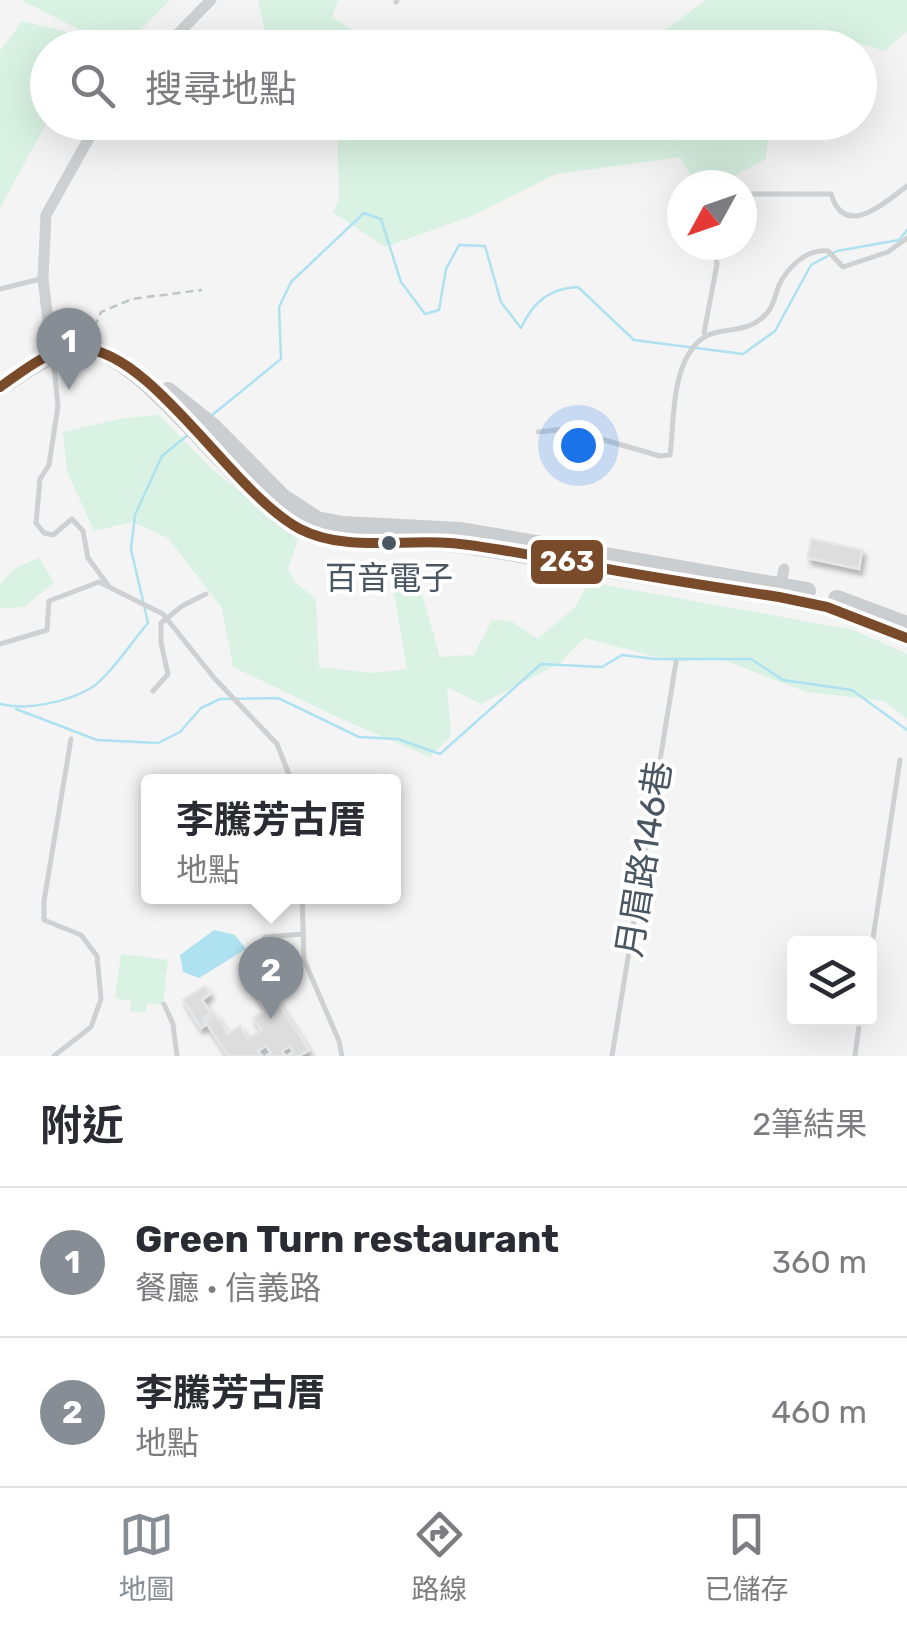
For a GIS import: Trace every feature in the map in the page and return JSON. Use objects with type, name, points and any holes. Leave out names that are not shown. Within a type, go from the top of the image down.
[{"type":"main road","points":[[0,376],[51,351],[89,339],[112,345],[128,356],[172,402]]},
{"type":"main road","points":[[0,387],[51,351],[82,348],[102,352],[172,402],[305,515],[343,525],[781,584],[842,600],[907,624]]},
{"type":"main road","points":[[781,584],[827,607],[907,638]]},
{"type":"street","points":[[182,30],[211,0]]},
{"type":"street","points":[[51,351],[44,278],[46,215],[88,140]]},
{"type":"lane","points":[[757,194],[831,194],[834,204],[843,212],[864,214],[874,213],[907,186]]},
{"type":"lane","points":[[704,333],[739,329],[768,312],[786,274],[803,256],[828,251],[843,267],[888,252],[907,238]]},
{"type":"lane","points":[[538,432],[566,429],[660,456],[670,454],[678,375],[704,333],[717,260]]},
{"type":"lane","points":[[0,290],[44,278]]},
{"type":"lane","points":[[51,351],[58,406],[49,466],[40,479],[36,523],[44,533],[54,535],[72,519],[83,531],[88,558],[109,586]]},
{"type":"lane","points":[[0,644],[47,630],[49,602],[98,582],[109,586],[166,618],[214,680],[277,744],[289,774]]},
{"type":"lane","points":[[153,691],[168,674],[161,623],[206,594]]},
{"type":"lane","name":"月眉路146巷","points":[[612,1056],[676,662]]},
{"type":"lane","points":[[54,1056],[91,1027],[100,999],[97,956],[80,935],[44,920],[71,738]]},
{"type":"lane","points":[[873,936],[900,760]]},
{"type":"lane","points":[[302,904],[304,960],[339,1040],[342,1056]]},
{"type":"lane","points":[[260,943],[266,937],[303,934]]},
{"type":"lane","points":[[164,1004],[173,1024],[177,1056]]},
{"type":"lane","points":[[854,1056],[859,1026]]},
{"type":"path","points":[[89,339],[101,312],[132,299],[202,290]]},
{"type":"green space","points":[[21,0],[170,0],[141,30],[78,29]]},
{"type":"green space","points":[[258,0],[338,0],[332,17],[352,30],[264,30]]},
{"type":"green space","points":[[706,0],[907,0],[907,31],[885,51],[877,49],[877,30],[665,30]]},
{"type":"green space","points":[[22,21],[58,30],[30,30],[30,140],[37,140],[0,208],[0,51]]},
{"type":"green space","points":[[337,140],[768,140],[766,159],[745,170],[687,170],[680,157],[556,174],[472,216],[385,247],[333,212],[339,200]]},
{"type":"green space","points":[[159,415],[211,468],[298,540],[288,569],[295,582],[316,599],[319,667],[374,673],[407,669],[393,588],[416,574],[440,657],[474,655],[492,620],[511,621],[538,639],[575,607],[589,582],[854,630],[907,654],[907,719],[884,701],[806,692],[721,659],[676,662],[584,638],[560,663],[481,704],[447,687],[451,736],[430,757],[233,667],[222,608],[168,538],[133,522],[94,531],[67,471],[63,432],[124,418]]},
{"type":"green space","points":[[39,558],[54,582],[24,607],[0,608],[0,584],[15,568]]},
{"type":"green space","points":[[121,954],[168,960],[163,1005],[147,1003],[145,1013],[130,1011],[131,1001],[115,998]]},
{"type":"water","points":[[214,930],[235,935],[246,949],[199,978],[183,972],[180,955]]},
{"type":"building","points":[[811,539],[862,550],[859,569],[808,558]]},
{"type":"building","points":[[265,982],[309,1050],[299,1056],[287,1056],[293,1052],[290,1046],[282,1051],[285,1056],[267,1056],[271,1053],[266,1046],[258,1051],[262,1056],[228,1056],[207,1024],[201,1028],[183,1000],[205,986],[210,994],[202,1000],[211,1013],[205,1021],[215,1014],[228,1034],[240,1026],[248,1038],[261,1030],[253,1018],[266,1010],[253,990]]},
{"type":"waterway","points":[[211,416],[281,359],[279,307],[291,282],[364,213],[381,219],[401,282],[425,314],[439,310],[446,269],[459,245],[485,246],[501,302],[521,328],[544,298],[578,287],[634,340],[743,354],[775,331],[811,265],[837,251],[899,240],[907,230]]},
{"type":"waterway","points":[[0,704],[46,704],[91,688],[148,623],[131,549],[135,515],[162,456],[189,434]]},
{"type":"waterway","points":[[16,709],[97,740],[158,743],[180,732],[201,708],[220,699],[278,698],[359,737],[398,739],[440,754],[541,664],[602,667],[622,655],[751,659],[783,680],[852,690],[907,730]]},
{"type":"transit line","name":"263","points":[[0,387],[59,351],[81,348],[109,355],[164,398],[274,511],[317,536],[354,542],[467,545],[779,597],[827,607],[907,638]]},
{"type":"place","name":"Green Turn restaurant","points":[[69,390]]},
{"type":"place","name":"百音電子","points":[[389,543]]},
{"type":"place","name":"李騰芳古厝","points":[[271,1019]]}]
